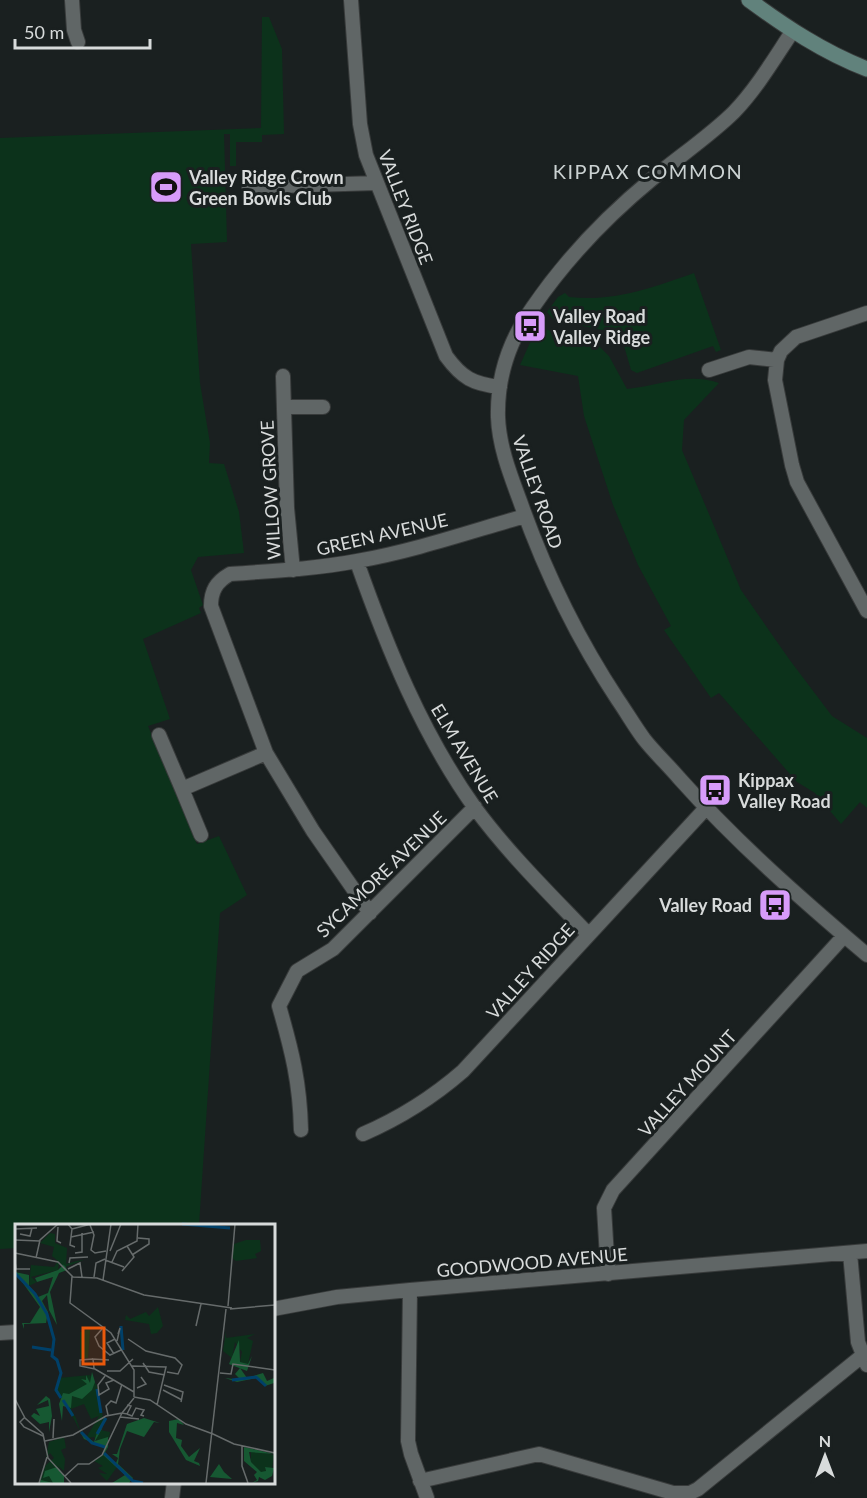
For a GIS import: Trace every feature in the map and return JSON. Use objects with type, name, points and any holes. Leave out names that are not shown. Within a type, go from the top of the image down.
[{"type":"main road","points":[[749,0],[792,32],[818,47],[867,69]]},
{"type":"street","points":[[72,0],[74,30],[78,42]]},
{"type":"street","name":"VALLEY RIDGE","points":[[351,0],[360,124],[366,154],[377,183],[446,356],[455,369],[467,379],[482,385],[500,387]]},
{"type":"street","name":"VALLEY ROAD","points":[[792,32],[768,70],[733,112],[602,223],[549,285],[517,332],[506,359],[500,387],[498,415],[501,444],[525,516],[562,603],[592,659],[644,739],[706,808],[788,888],[867,955]]},
{"type":"street","points":[[249,187],[377,183]]},
{"type":"street","points":[[867,314],[796,338],[781,351],[775,370],[777,391],[797,482],[867,611]]},
{"type":"street","points":[[709,370],[749,357],[777,360]]},
{"type":"street","name":"WILLOW GROVE","points":[[283,376],[286,508],[293,570]]},
{"type":"street","name":"WILLOW GROVE","points":[[284,407],[323,407]]},
{"type":"street","name":"GREEN AVENUE","points":[[266,753],[211,606],[214,587],[221,579],[230,574],[293,570],[357,561],[400,552],[525,516]]},
{"type":"street","name":"ELM AVENUE","points":[[357,561],[383,636],[402,680],[429,731],[475,807],[509,850],[588,934]]},
{"type":"street","points":[[159,735],[201,835]]},
{"type":"street","points":[[182,789],[266,753],[313,831],[370,912]]},
{"type":"street","name":"SYCAMORE AVENUE","points":[[301,1130],[296,1066],[279,1006],[297,971],[333,949],[475,807]]},
{"type":"street","name":"VALLEY RIDGE","points":[[363,1134],[406,1113],[435,1094],[463,1071],[706,808]]},
{"type":"street","name":"VALLEY MOUNT","points":[[608,1274],[604,1209],[613,1190],[844,936]]},
{"type":"street","name":"GOODWOOD AVENUE","points":[[274,1309],[337,1297],[867,1251]]},
{"type":"street","points":[[420,1481],[539,1454],[673,1493],[690,1493],[698,1489],[865,1361],[856,1328],[850,1253]]},
{"type":"street","points":[[410,1290],[408,1441],[427,1498]]},
{"type":"street","points":[[0,1333],[15,1332]]},
{"type":"street","points":[[171,1498],[174,1483]]},
{"type":"green space","points":[[262,17],[269,17],[282,49],[284,134],[262,135],[262,142],[236,142],[236,166],[230,166],[230,134],[224,134],[227,242],[191,244],[200,383],[210,443],[209,463],[224,464],[239,512],[244,553],[198,557],[191,570],[203,605],[199,608],[201,613],[143,639],[170,719],[148,726],[197,844],[219,836],[247,895],[220,913],[199,1224],[15,1224],[15,1248],[0,1249],[0,138],[261,128]]},
{"type":"green space","points":[[694,273],[721,350],[716,352],[713,346],[637,373],[631,370],[622,339],[617,333],[554,320],[547,312],[558,297],[565,293],[569,297],[586,298],[617,296],[648,289]]},
{"type":"green space","points":[[537,327],[596,343],[609,356],[627,389],[684,379],[719,383],[684,420],[682,450],[741,590],[832,716],[867,738],[867,808],[860,802],[841,824],[815,793],[797,782],[719,693],[711,698],[664,630],[671,626],[638,565],[613,505],[584,416],[578,376],[520,365]]},
{"type":"place","name":"Valley Ridge Crown Green Bowls Club","points":[[166,187]]},
{"type":"place","name":"Valley Road Valley Ridge","points":[[530,326]]},
{"type":"place","name":"Kippax Valley Road","points":[[715,790]]},
{"type":"place","name":"Valley Road","points":[[775,905]]},
{"type":"district","name":"KIPPAX COMMON","points":[[648,171]]}]
